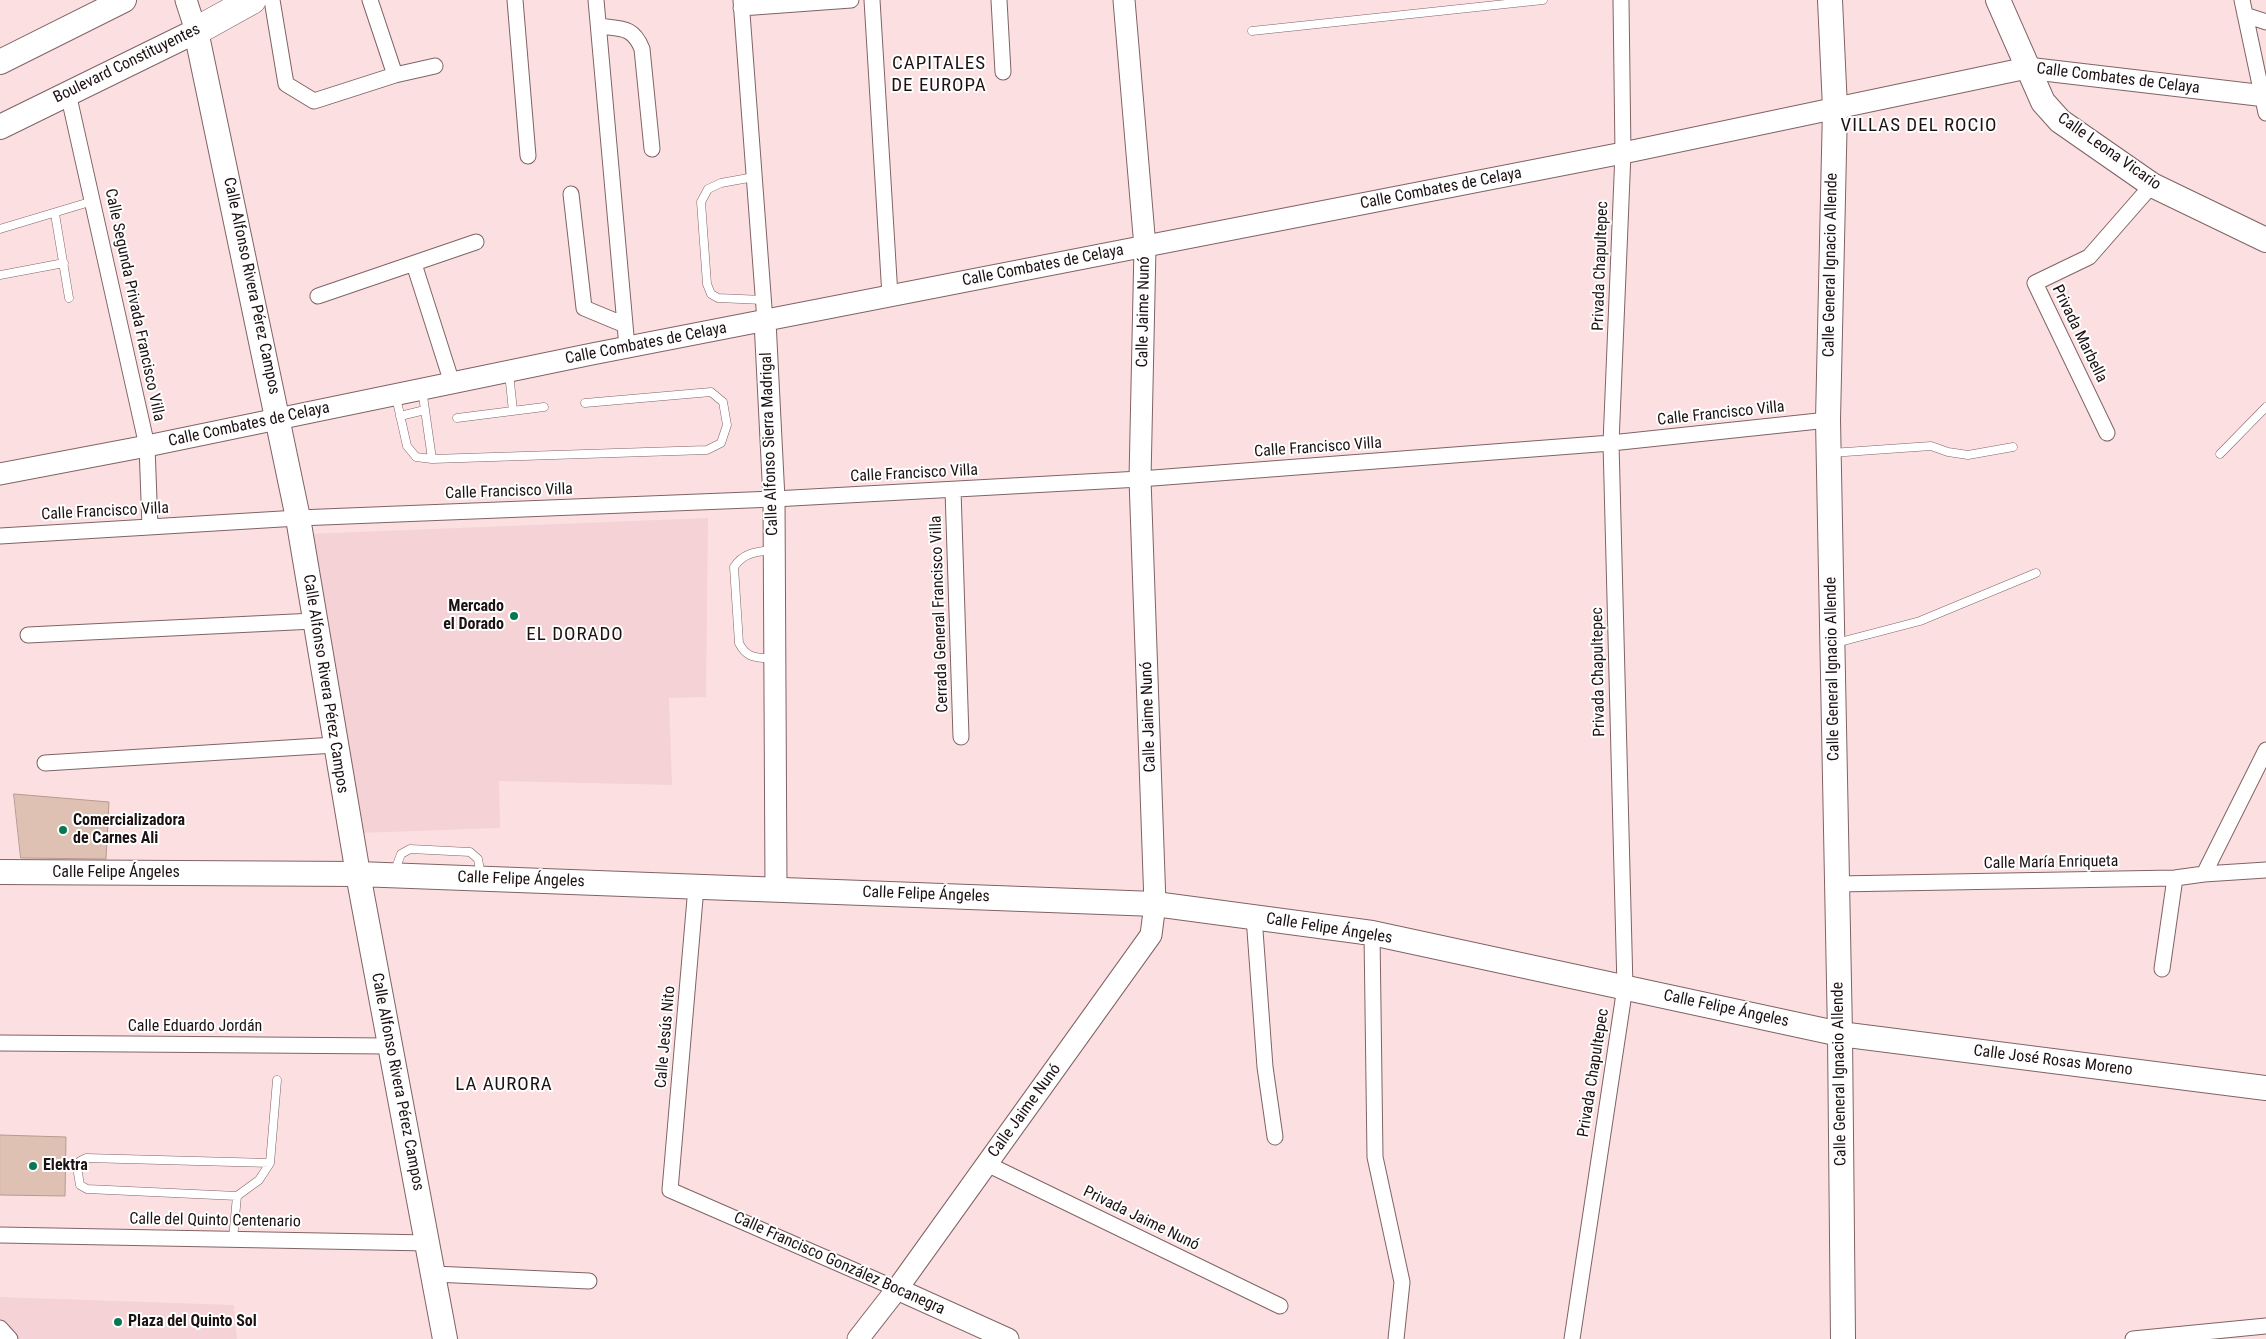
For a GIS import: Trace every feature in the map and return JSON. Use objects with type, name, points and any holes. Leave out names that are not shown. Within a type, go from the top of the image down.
[{"type":"highway","name":"Boulevard Constituyentes","points":[[196,31],[252,0]]},
{"type":"main road","points":[[0,62],[124,0]]},
{"type":"main road","name":"Calle General Ignacio Allende","points":[[1830,0],[1835,108],[1828,454],[1840,1034],[1843,1339]]},
{"type":"main road","name":"Calle Leona Vicario","points":[[1998,0],[2043,102],[2060,121],[2152,185],[2266,240]]},
{"type":"main road","name":"Boulevard Constituyentes","points":[[0,127],[196,31]]},
{"type":"main road","name":"Calle Alfonso Rivera Pérez Campos","points":[[196,31],[279,419],[298,518],[358,874],[446,1339]]},
{"type":"main road","name":"Calle Felipe Ángeles","points":[[0,872],[358,874],[1155,904],[1372,933],[1840,1034]]},
{"type":"main road","name":"Calle José Rosas Moreno","points":[[1840,1034],[2266,1088]]},
{"type":"street","points":[[186,0],[196,31]]},
{"type":"street","points":[[272,0],[286,84],[314,101],[395,75],[435,66]]},
{"type":"street","points":[[370,0],[395,75]]},
{"type":"street","points":[[515,0],[528,156]]},
{"type":"street","points":[[596,0],[627,347]]},
{"type":"street","points":[[741,4],[850,0]]},
{"type":"street","points":[[872,0],[890,296]]},
{"type":"street","points":[[999,0],[1003,72]]},
{"type":"street","name":"Calle Jaime Nunó","points":[[858,1339],[898,1289],[1151,935],[1155,904],[1140,479],[1145,247],[1124,0]]},
{"type":"street","name":"Privada Chapultepec","points":[[1572,1339],[1625,987],[1611,443],[1623,153],[1621,0]]},
{"type":"street","points":[[2242,0],[2265,101]]},
{"type":"street","name":"Calle Alfonso Sierra Madrigal","points":[[741,4],[765,321],[774,498],[776,889]]},
{"type":"street","points":[[2245,15],[2266,22]]},
{"type":"street","points":[[599,26],[626,30],[637,37],[642,49],[652,149]]},
{"type":"street","name":"Calle Combates de Celaya","points":[[0,474],[147,446],[627,347],[1623,153],[2027,68],[2265,101]]},
{"type":"street","name":"Calle Segunda Privada Francisco Villa","points":[[68,93],[147,446],[150,527]]},
{"type":"street","name":"Privada Marbella","points":[[2107,433],[2035,283],[2090,257],[2152,185]]},
{"type":"street","points":[[571,194],[584,308],[625,325]]},
{"type":"street","points":[[318,296],[476,242]]},
{"type":"street","points":[[414,264],[452,383]]},
{"type":"street","name":"Calle Francisco Villa","points":[[0,536],[298,518],[954,490],[1140,479],[1611,443],[1828,420]]},
{"type":"street","name":"Cerrada General Francisco Villa","points":[[954,490],[961,737]]},
{"type":"street","points":[[28,635],[314,621]]},
{"type":"street","points":[[45,763],[335,744]]},
{"type":"street","points":[[2204,874],[2266,750]]},
{"type":"street","name":"Calle María Enriqueta","points":[[1837,884],[2175,878],[2266,870]]},
{"type":"street","points":[[2162,969],[2175,878]]},
{"type":"street","name":"Calle Jesús Nito","points":[[670,1190],[696,887]]},
{"type":"street","points":[[1254,917],[1265,1067],[1275,1137]]},
{"type":"street","points":[[1372,933],[1375,1157],[1402,1282],[1396,1339]]},
{"type":"street","name":"Calle Eduardo Jordán","points":[[0,1043],[390,1046]]},
{"type":"street","name":"Privada Jaime Nunó","points":[[987,1164],[1280,1306]]},
{"type":"street","name":"Calle Francisco González Bocanegra","points":[[670,1190],[1008,1339]]},
{"type":"street","name":"Calle del Quinto Centenario","points":[[0,1235],[429,1243]]},
{"type":"street","points":[[434,1274],[589,1281]]},
{"type":"street","points":[[2133,1339],[2266,1326]]},
{"type":"street","points":[[0,1328],[10,1339]]},
{"type":"lane","points":[[1252,31],[1542,0]]},
{"type":"lane","points":[[754,177],[721,183],[708,189],[701,202],[706,275],[711,294],[718,298],[763,300]]},
{"type":"lane","points":[[0,229],[93,202]]},
{"type":"lane","points":[[56,214],[69,298]]},
{"type":"lane","points":[[0,275],[64,263]]},
{"type":"lane","points":[[509,371],[512,411]]},
{"type":"lane","points":[[422,389],[432,459]]},
{"type":"lane","points":[[396,395],[407,446],[416,457],[432,459],[707,450],[721,443],[727,425],[723,402],[711,392],[585,403]]},
{"type":"lane","points":[[457,418],[544,407]]},
{"type":"lane","points":[[2220,454],[2266,407]]},
{"type":"lane","points":[[400,416],[425,410]]},
{"type":"lane","points":[[1828,454],[1932,446],[1948,452],[1968,455],[2013,447]]},
{"type":"lane","points":[[774,550],[748,553],[739,559],[734,567],[739,643],[743,653],[752,657],[776,659]]},
{"type":"lane","points":[[1832,644],[1920,621],[2036,574]]},
{"type":"lane","points":[[270,1163],[86,1158],[80,1161],[78,1173],[80,1185],[87,1189],[237,1196],[259,1180],[270,1163],[277,1080]]},
{"type":"lane","points":[[233,1239],[237,1196]]},
{"type":"shaded area","name":"Mercado el Dorado","points":[[708,518],[706,697],[669,698],[672,785],[499,781],[500,828],[359,833],[307,534]]},
{"type":"shaded area","name":"Plaza del Quinto Sol","points":[[0,1297],[234,1305],[237,1339],[0,1339]]},
{"type":"building","name":"Comercializadora de Carnes Ali","points":[[14,794],[109,802],[106,859],[21,858]]},
{"type":"building","name":"Elektra","points":[[0,1135],[66,1137],[65,1196],[0,1195]]},
{"type":"place","name":"Mercado el Dorado","points":[[514,616]]},
{"type":"place","name":"Comercializadora de Carnes Ali","points":[[63,830]]},
{"type":"place","name":"Elektra","points":[[33,1166]]},
{"type":"place","name":"Plaza del Quinto Sol","points":[[118,1322]]},
{"type":"district","name":"CAPITALES DE EUROPA","points":[[939,75]]},
{"type":"district","name":"VILLAS DEL ROCIO","points":[[1919,126]]},
{"type":"district","name":"EL DORADO","points":[[575,635]]},
{"type":"district","name":"LA AURORA","points":[[504,1085]]}]
